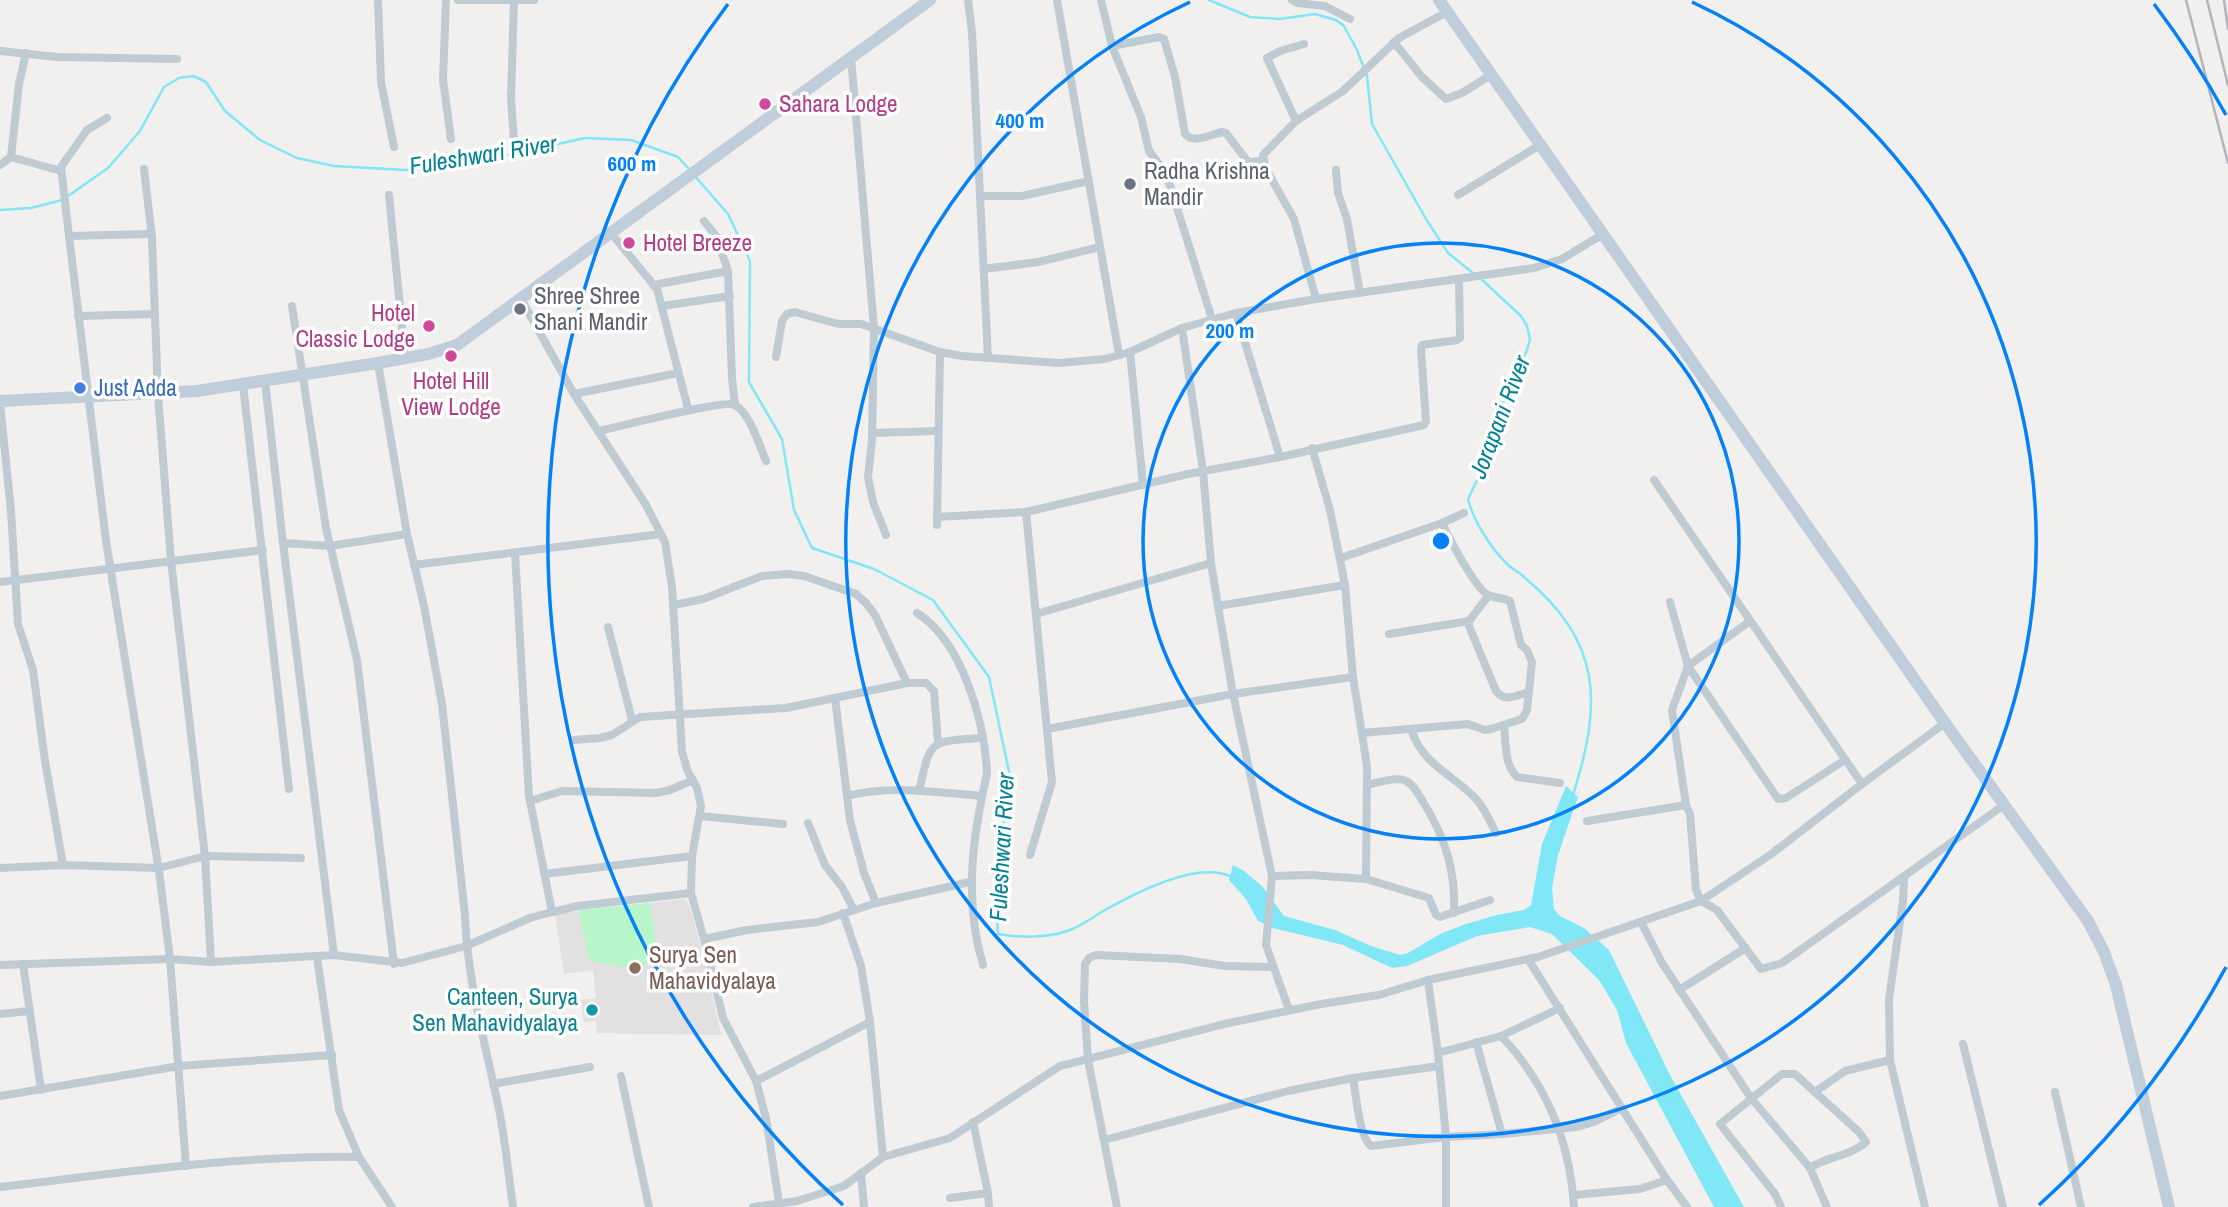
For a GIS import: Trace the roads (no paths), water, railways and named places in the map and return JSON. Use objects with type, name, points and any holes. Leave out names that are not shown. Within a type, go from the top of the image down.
[{"type":"main road","points":[[0,402],[87,396],[158,395],[243,385],[405,358],[457,345],[930,0]]},
{"type":"main road","points":[[1439,0],[1945,723],[2078,906],[2107,960],[2120,1002],[2169,1207]]},
{"type":"street","points":[[378,0],[381,82],[394,147]]},
{"type":"street","points":[[446,0],[443,80],[451,139]]},
{"type":"street","points":[[458,0],[534,0]]},
{"type":"street","points":[[514,0],[511,99],[514,140]]},
{"type":"street","points":[[968,0],[972,32],[988,358]]},
{"type":"street","points":[[1058,0],[1119,355]]},
{"type":"street","points":[[1101,0],[1112,46],[1141,117],[1149,151],[1166,173],[1212,319]]},
{"type":"street","points":[[1292,0],[1325,6],[1350,19]]},
{"type":"street","points":[[1316,299],[1294,219],[1263,162],[1263,155],[1296,121],[1343,91],[1394,42],[1447,12]]},
{"type":"street","points":[[1112,46],[1158,37],[1164,39],[1188,138],[1226,133],[1248,162],[1263,162]]},
{"type":"street","points":[[1394,42],[1422,77],[1447,99],[1491,75]]},
{"type":"street","points":[[1296,121],[1266,61],[1280,51],[1304,44]]},
{"type":"street","points":[[0,51],[57,57],[177,59]]},
{"type":"street","points":[[0,165],[11,157],[19,84],[26,53]]},
{"type":"street","points":[[851,58],[874,328],[872,433],[868,477],[873,502],[887,535]]},
{"type":"street","points":[[107,118],[87,130],[61,167],[61,171],[87,396],[111,569],[159,867],[170,959],[186,1166]]},
{"type":"street","points":[[1458,195],[1540,145]]},
{"type":"street","points":[[11,157],[61,171]]},
{"type":"street","points":[[144,169],[152,238],[158,395],[171,561],[205,856],[211,962]]},
{"type":"street","points":[[1336,170],[1338,193],[1347,219],[1360,293]]},
{"type":"street","points":[[980,197],[1022,196],[1089,181]]},
{"type":"street","points":[[389,195],[405,358]]},
{"type":"street","points":[[704,221],[716,236],[728,271],[735,405],[751,426],[766,461]]},
{"type":"street","points":[[611,233],[653,285],[662,306],[688,409]]},
{"type":"street","points":[[69,236],[150,234]]},
{"type":"street","points":[[776,357],[782,321],[787,314],[795,312],[838,324],[861,324],[940,352],[1059,363],[1119,355],[1182,328],[1236,313],[1534,268],[1562,259],[1602,234]]},
{"type":"street","points":[[984,269],[1038,262],[1100,247]]},
{"type":"street","points":[[653,285],[728,271]]},
{"type":"street","points":[[940,352],[937,521],[1026,512],[1203,471],[1424,425],[1426,421],[1420,349],[1428,343],[1460,338],[1460,279]]},
{"type":"street","points":[[662,306],[730,296]]},
{"type":"street","points":[[520,299],[574,394],[646,505],[665,542],[674,605],[682,752],[699,796],[700,816],[692,856],[691,893],[705,939],[723,1018],[756,1080],[766,1118],[779,1203]]},
{"type":"street","points":[[292,306],[330,546],[357,660],[394,964]]},
{"type":"street","points":[[1236,313],[1280,457]]},
{"type":"street","points":[[78,316],[155,314]]},
{"type":"street","points":[[1182,328],[1203,471],[1211,563],[1218,606],[1233,694],[1272,876],[1266,945],[1289,1010]]},
{"type":"street","points":[[1130,352],[1143,485]]},
{"type":"street","points":[[378,363],[407,534],[424,606],[442,704],[466,946],[493,1084],[513,1207]]},
{"type":"street","points":[[574,394],[678,373]]},
{"type":"street","points":[[265,381],[334,955]]},
{"type":"street","points":[[243,385],[289,789]]},
{"type":"street","points":[[0,402],[19,624],[33,670],[44,761],[63,865]]},
{"type":"street","points":[[598,430],[649,421],[688,409],[728,403],[735,405]]},
{"type":"street","points":[[872,433],[937,431]]},
{"type":"street","points":[[1312,448],[1341,558],[1345,585],[1353,677],[1367,766],[1366,879]]},
{"type":"street","points":[[1654,480],[1862,784]]},
{"type":"street","points":[[1026,512],[1052,782],[1030,855]]},
{"type":"street","points":[[1341,558],[1464,513]]},
{"type":"street","points":[[1362,733],[1468,724],[1485,730],[1525,716],[1531,657],[1521,645],[1513,607],[1510,601],[1489,595],[1481,588],[1452,544],[1442,523]]},
{"type":"street","points":[[283,543],[330,546],[407,534]]},
{"type":"street","points":[[414,565],[661,534]]},
{"type":"street","points":[[0,582],[263,550]]},
{"type":"street","points":[[515,552],[530,801],[552,912]]},
{"type":"street","points":[[1036,614],[1211,563]]},
{"type":"street","points":[[674,605],[703,599],[762,576],[804,576],[856,594],[866,603],[875,615],[907,683]]},
{"type":"street","points":[[1218,606],[1345,585]]},
{"type":"street","points":[[1389,634],[1469,621],[1489,595]]},
{"type":"street","points":[[1670,602],[1688,666],[1778,799],[1786,798],[1845,760]]},
{"type":"street","points":[[917,613],[932,622],[961,668],[981,738],[987,774],[970,882],[975,937],[983,965]]},
{"type":"street","points":[[1469,621],[1500,697],[1529,692]]},
{"type":"street","points":[[1750,621],[1688,666],[1672,710],[1686,805],[1690,814],[1696,890],[1700,901],[1717,910],[1761,969],[1782,963],[2004,805]]},
{"type":"street","points":[[608,627],[632,720]]},
{"type":"street","points":[[1047,729],[1233,694],[1353,677]]},
{"type":"street","points":[[574,740],[612,735],[640,717],[786,708],[907,683],[926,684],[934,691],[938,743]]},
{"type":"street","points":[[835,698],[850,820],[876,903]]},
{"type":"street","points":[[753,1207],[797,1201],[844,1186],[883,1157],[950,1138],[1060,1066],[1224,1024],[1378,995],[1428,980],[1538,957],[1700,901],[1770,855],[1945,723]]},
{"type":"street","points":[[1504,725],[1507,759],[1513,774],[1525,779],[1560,783]]},
{"type":"street","points":[[1411,729],[1416,745],[1426,757],[1475,797],[1496,833]]},
{"type":"street","points":[[919,791],[927,756],[932,748],[938,743],[981,738]]},
{"type":"street","points":[[1367,785],[1399,779],[1411,783],[1434,820],[1445,847],[1455,885],[1454,913]]},
{"type":"street","points":[[530,801],[562,791],[656,793],[693,780]]},
{"type":"street","points":[[847,796],[863,792],[919,791],[982,796]]},
{"type":"street","points":[[1587,821],[1686,805]]},
{"type":"street","points":[[700,816],[783,824]]},
{"type":"street","points":[[808,823],[825,865],[842,887],[854,910]]},
{"type":"street","points":[[0,867],[159,867],[205,856],[301,858]]},
{"type":"street","points":[[544,874],[692,856]]},
{"type":"street","points":[[1272,876],[1310,875],[1366,879],[1429,898],[1436,915],[1440,917],[1490,900]]},
{"type":"street","points":[[1904,878],[1889,999],[1890,1060],[1925,1207]]},
{"type":"street","points":[[705,939],[747,930],[818,922],[876,903],[970,882]]},
{"type":"street","points":[[0,965],[170,959],[211,962],[334,955],[394,964],[466,946],[518,923],[552,912],[578,906],[691,893]]},
{"type":"street","points":[[843,914],[862,966],[883,1157]]},
{"type":"street","points":[[1642,922],[1662,963],[1751,1098],[1810,1168],[1827,1207]]},
{"type":"street","points":[[1679,989],[1746,948]]},
{"type":"street","points":[[1117,1207],[1087,1060],[1085,964],[1089,958],[1096,956],[1119,956],[1180,959],[1225,966],[1272,967]]},
{"type":"street","points":[[317,957],[339,1110],[359,1157],[392,1207]]},
{"type":"street","points":[[1528,959],[1667,1180],[1687,1207]]},
{"type":"street","points":[[23,964],[41,1090]]},
{"type":"street","points":[[1428,980],[1446,1137],[1446,1206]]},
{"type":"street","points":[[1438,1053],[1501,1036],[1560,1008]]},
{"type":"street","points":[[0,1014],[29,1011]]},
{"type":"street","points":[[756,1080],[870,1022]]},
{"type":"street","points":[[1501,1036],[1521,1057],[1543,1090],[1560,1129],[1574,1207]]},
{"type":"street","points":[[1476,1042],[1502,1134]]},
{"type":"street","points":[[1964,1044],[2003,1207]]},
{"type":"street","points":[[0,1097],[179,1066],[332,1055]]},
{"type":"street","points":[[1815,1092],[1845,1071],[1890,1060]]},
{"type":"street","points":[[1104,1140],[1289,1091],[1353,1078],[1439,1066]]},
{"type":"street","points":[[493,1084],[590,1068]]},
{"type":"street","points":[[1781,1207],[1720,1124],[1782,1074],[1795,1073],[1859,1132],[1866,1142],[1860,1148],[1819,1162],[1810,1168]]},
{"type":"street","points":[[621,1076],[649,1207]]},
{"type":"street","points":[[1353,1078],[1363,1132],[1371,1146],[1446,1137],[1560,1129],[1594,1122],[1622,1108]]},
{"type":"street","points":[[2055,1092],[2081,1207]]},
{"type":"street","points":[[973,1122],[989,1207]]},
{"type":"street","points":[[0,1187],[186,1166],[313,1156],[359,1157]]},
{"type":"street","points":[[861,1173],[864,1207]]},
{"type":"street","points":[[1573,1195],[1640,1189],[1667,1180]]},
{"type":"street","points":[[950,1198],[988,1194]]},
{"type":"water","points":[[1566,786],[1578,797],[1558,855],[1552,888],[1554,909],[1560,916],[1584,928],[1609,950],[1671,1077],[1744,1207],[1714,1207],[1626,1043],[1617,1010],[1599,980],[1552,934],[1530,927],[1477,936],[1407,966],[1392,968],[1343,945],[1273,928],[1258,921],[1246,899],[1229,880],[1233,865],[1263,887],[1284,916],[1335,930],[1400,955],[1408,953],[1440,934],[1497,915],[1524,910],[1531,905],[1542,844]]},
{"type":"waterway","name":"Jorapani River","points":[[1209,0],[1250,17],[1280,19],[1315,14],[1336,20],[1344,26],[1367,76],[1372,124],[1448,253],[1473,273]]},
{"type":"waterway","name":"Fuleshwari River","points":[[68,196],[108,168],[140,131],[164,87],[179,78],[193,76],[206,82],[225,111],[260,140],[297,158],[334,166],[405,170],[480,161],[585,138],[631,140],[678,157],[690,170]]},
{"type":"waterway","name":"Fuleshwari River","points":[[694,175],[728,214],[750,261],[749,382],[782,439],[794,510],[812,548],[874,569],[933,600],[989,677],[1009,772],[996,901],[998,934],[1032,937],[1059,933],[1077,927],[1133,895],[1185,875],[1218,873],[1232,877]]},
{"type":"waterway","name":"Fuleshwari River","points":[[0,210],[31,208],[62,200]]},
{"type":"waterway","name":"Jorapani River","points":[[1479,277],[1521,316],[1530,339],[1499,412],[1482,470],[1468,499],[1483,534],[1507,564],[1550,602],[1569,626],[1582,651],[1589,676],[1591,703],[1589,731],[1573,795]]},
{"type":"railway","points":[[2186,0],[2228,163]]},
{"type":"railway","points":[[2207,0],[2228,85]]},
{"type":"railway","points":[[2224,0],[2228,29]]},
{"type":"place","name":"Sahara Lodge","points":[[765,104]]},
{"type":"place","name":"Radha Krishna Mandir","points":[[1130,184]]},
{"type":"place","name":"Hotel Breeze","points":[[629,243]]},
{"type":"place","name":"Shree Shree Shani Mandir","points":[[520,309]]},
{"type":"place","name":"Hotel Classic Lodge","points":[[429,326]]},
{"type":"place","name":"Hotel Hill View Lodge","points":[[451,356]]},
{"type":"place","name":"Just Adda","points":[[80,388]]},
{"type":"place","name":"Surya Sen Mahavidyalaya","points":[[635,968]]},
{"type":"place","name":"Canteen, Surya Sen Mahavidyalaya","points":[[592,1010]]}]
